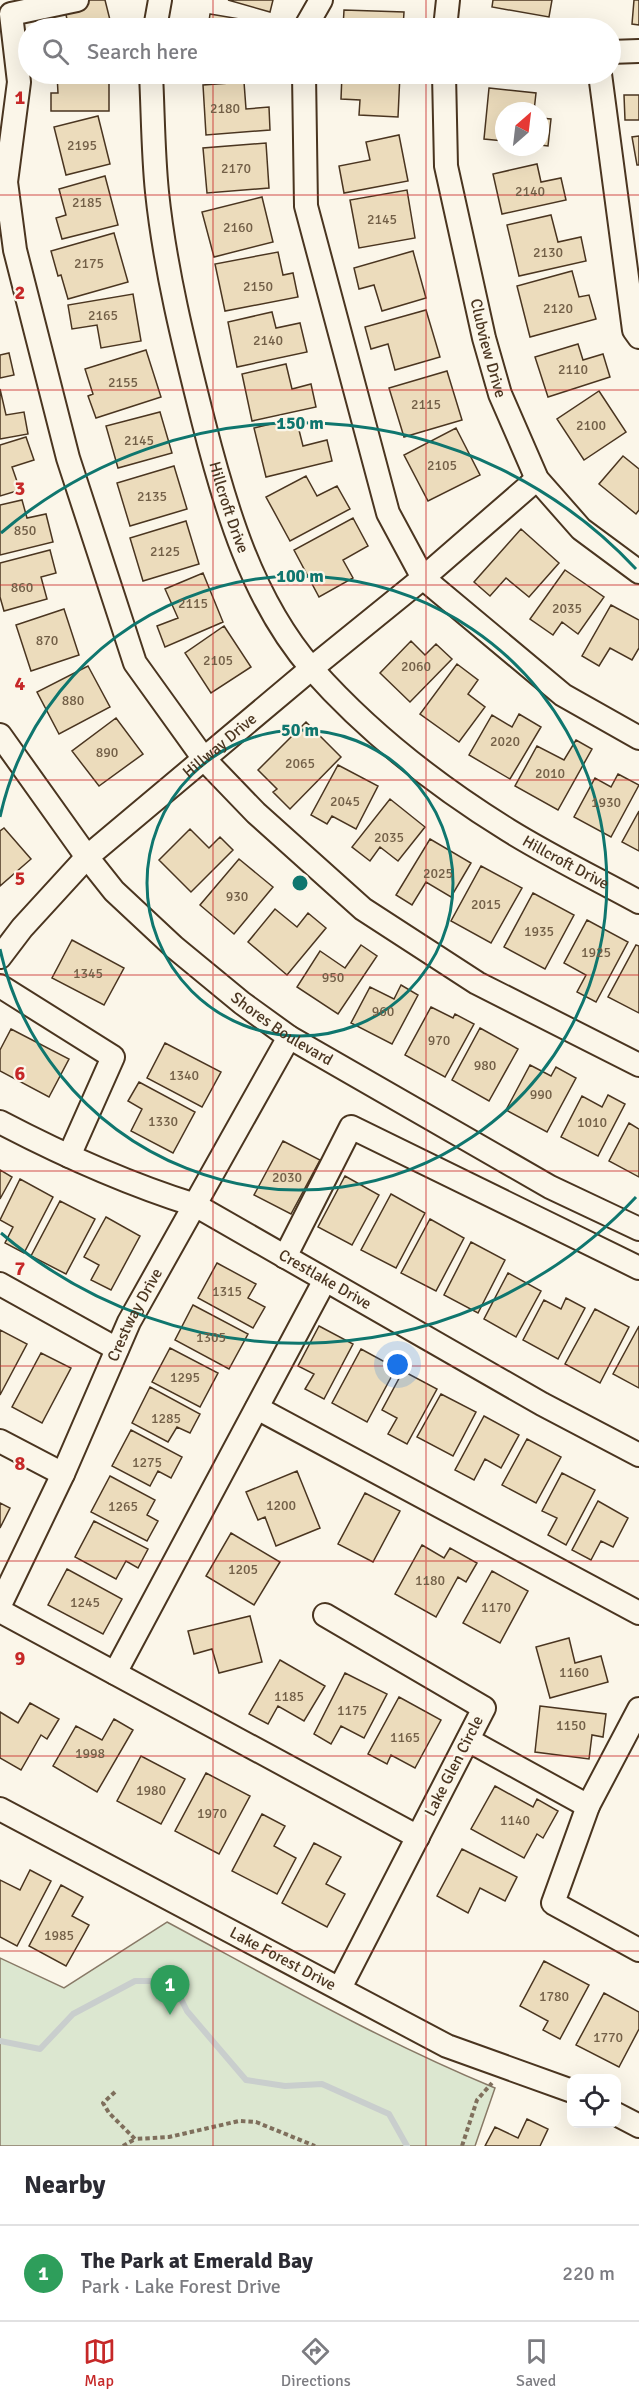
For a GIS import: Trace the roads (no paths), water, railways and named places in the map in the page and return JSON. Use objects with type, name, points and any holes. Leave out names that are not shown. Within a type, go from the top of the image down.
[{"type":"street","points":[[18,74],[11,14],[77,0]]},
{"type":"street","points":[[157,18],[160,0]]},
{"type":"street","points":[[311,18],[321,0]]},
{"type":"street","points":[[446,18],[448,0]]},
{"type":"street","points":[[621,52],[639,51]]},
{"type":"street","points":[[19,84],[6,182],[15,250],[68,458],[135,663],[204,759],[256,813],[363,909],[477,983],[639,1065]]},
{"type":"street","name":"Hillcroft Drive","points":[[152,84],[157,193],[170,281],[219,481],[246,559],[265,600],[312,668],[376,732],[440,783],[508,830],[639,902]]},
{"type":"street","points":[[304,84],[306,206],[388,513],[423,578],[562,695],[639,738]]},
{"type":"street","name":"Clubview Drive","points":[[444,84],[446,166],[484,338],[500,394],[537,479],[582,530],[639,572]]},
{"type":"street","points":[[601,84],[634,330],[639,337]]},
{"type":"street","name":"Hillway Drive","points":[[0,957],[22,928],[87,857],[423,578],[537,479]]},
{"type":"street","name":"Shores Boulevard","points":[[0,735],[114,891],[174,947],[242,1003],[289,1037],[550,1187],[639,1229]]},
{"type":"street","points":[[0,986],[113,1057],[69,1156]]},
{"type":"street","name":"Crestway Drive","points":[[0,1605],[63,1474],[129,1322],[289,1037]]},
{"type":"street","name":"Crestlake Drive","points":[[0,1122],[69,1156],[164,1196],[195,1205],[542,1404],[639,1455]]},
{"type":"street","points":[[285,1257],[351,1127],[639,1268]]},
{"type":"street","points":[[115,1673],[325,1280]]},
{"type":"street","points":[[0,1284],[117,1349]]},
{"type":"street","points":[[257,1408],[639,1613]]},
{"type":"street","points":[[0,1441],[63,1474]]},
{"type":"street","points":[[0,1611],[418,1837]]},
{"type":"street","name":"Lake Glen Circle","points":[[326,1615],[484,1708],[340,1988]]},
{"type":"street","points":[[639,1709],[588,1806],[553,1903],[639,1950]]},
{"type":"street","points":[[468,1740],[588,1806]]},
{"type":"street","name":"Lake Forest Drive","points":[[0,1809],[447,2046],[567,2089]]},
{"type":"street","points":[[621,2117],[639,2126]]},
{"type":"waterway","points":[[0,2041],[40,2049],[73,2014],[135,1981],[172,1981],[187,2011],[246,2080],[285,2086],[322,2084],[389,2114],[407,2146]]},
{"type":"place","name":"The Park at Emerald Bay","points":[[170,2015]]}]
